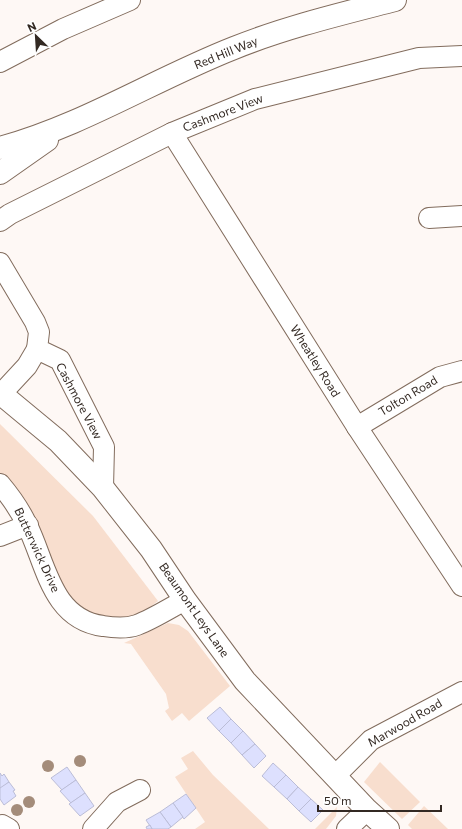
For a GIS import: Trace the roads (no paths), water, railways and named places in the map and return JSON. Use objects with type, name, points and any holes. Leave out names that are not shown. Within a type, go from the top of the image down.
[{"type":"main road","name":"Red Hill Way","points":[[0,148],[27,141],[66,126],[117,101],[235,48],[291,29],[395,0]]},
{"type":"main road","name":"Red Hill Way","points":[[0,173],[16,164],[66,126]]},
{"type":"main road","name":"Beaumont Leys Lane","points":[[0,394],[58,441],[103,488],[151,548],[185,600],[245,681],[367,810],[388,829]]},
{"type":"street","points":[[0,62],[63,29],[130,0]]},
{"type":"street","name":"Cashmore View","points":[[0,221],[10,214],[172,133],[256,99],[419,58],[462,56]]},
{"type":"street","name":"Wheatley Road","points":[[172,133],[357,427],[462,586]]},
{"type":"street","points":[[429,218],[462,216]]},
{"type":"street","points":[[0,264],[35,322],[39,332],[37,349],[27,366],[0,394]]},
{"type":"street","name":"Cashmore View","points":[[37,349],[60,360],[104,447],[103,488]]},
{"type":"street","name":"Tolton Road","points":[[357,427],[440,377],[462,371]]},
{"type":"street","name":"Butterwick Drive","points":[[0,484],[13,500],[28,525],[52,588],[68,611],[84,620],[100,626],[120,629],[136,626],[185,600]]},
{"type":"street","points":[[0,536],[28,525]]},
{"type":"street","name":"Marwood Road","points":[[335,776],[372,740],[462,692]]},
{"type":"street","points":[[93,829],[117,802],[140,790]]},
{"type":"street","points":[[347,829],[367,810]]}]
